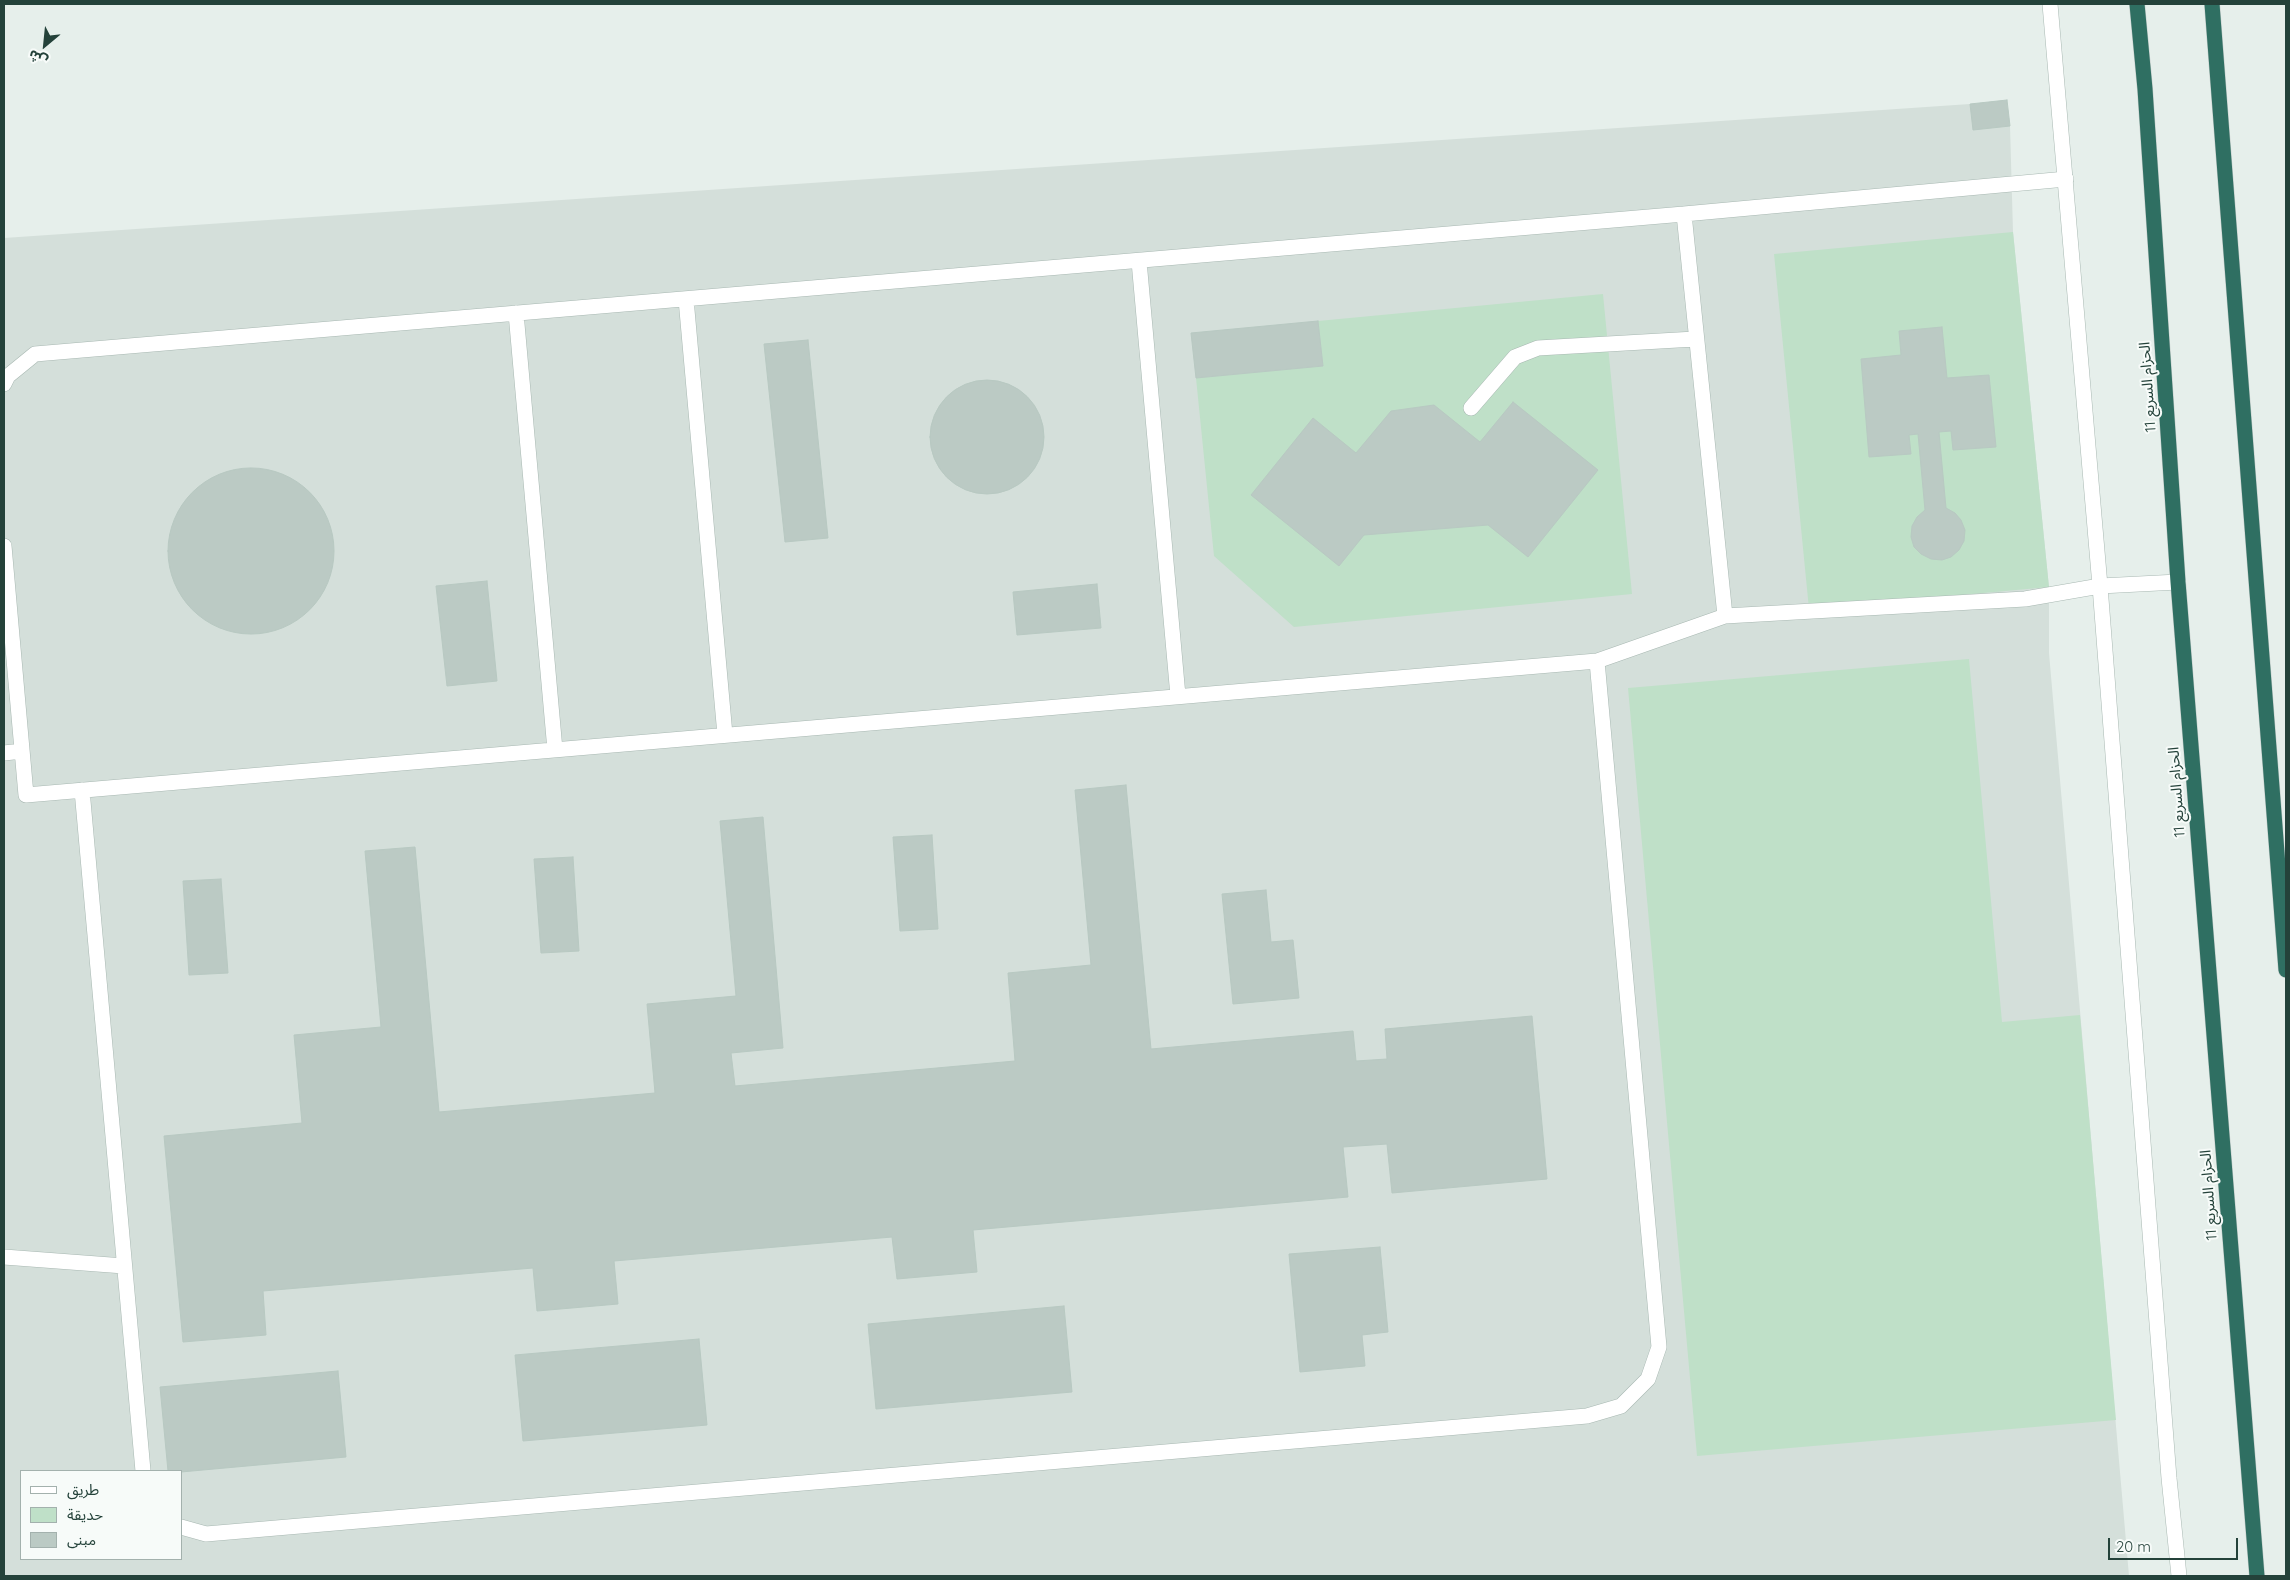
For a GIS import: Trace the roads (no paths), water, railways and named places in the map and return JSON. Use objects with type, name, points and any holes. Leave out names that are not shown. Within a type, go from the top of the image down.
[{"type":"highway","name":"الحزام السريع 11","points":[[2137,4],[2145,88],[2178,582],[2257,1576]]},
{"type":"highway","points":[[2212,4],[2286,970]]},
{"type":"street","points":[[2050,4],[2100,586],[2169,1478],[2179,1576]]},
{"type":"street","points":[[4,384],[8,376],[35,354],[1684,214],[2066,179]]},
{"type":"street","points":[[1684,214],[1724,616]]},
{"type":"street","points":[[1139,260],[1178,696]]},
{"type":"street","points":[[686,299],[725,735]]},
{"type":"street","points":[[516,313],[555,750]]},
{"type":"street","points":[[1472,408],[1515,357],[1538,348],[1695,339]]},
{"type":"street","points":[[4,546],[26,795],[1597,661],[1724,616],[2024,599],[2100,586],[2178,582]]},
{"type":"street","points":[[182,1527],[206,1534],[1587,1416],[1620,1406],[1648,1378],[1659,1347],[1597,661]]},
{"type":"street","points":[[4,753],[22,751]]},
{"type":"street","points":[[82,790],[143,1470]]},
{"type":"street","points":[[4,1257],[124,1266]]}]
